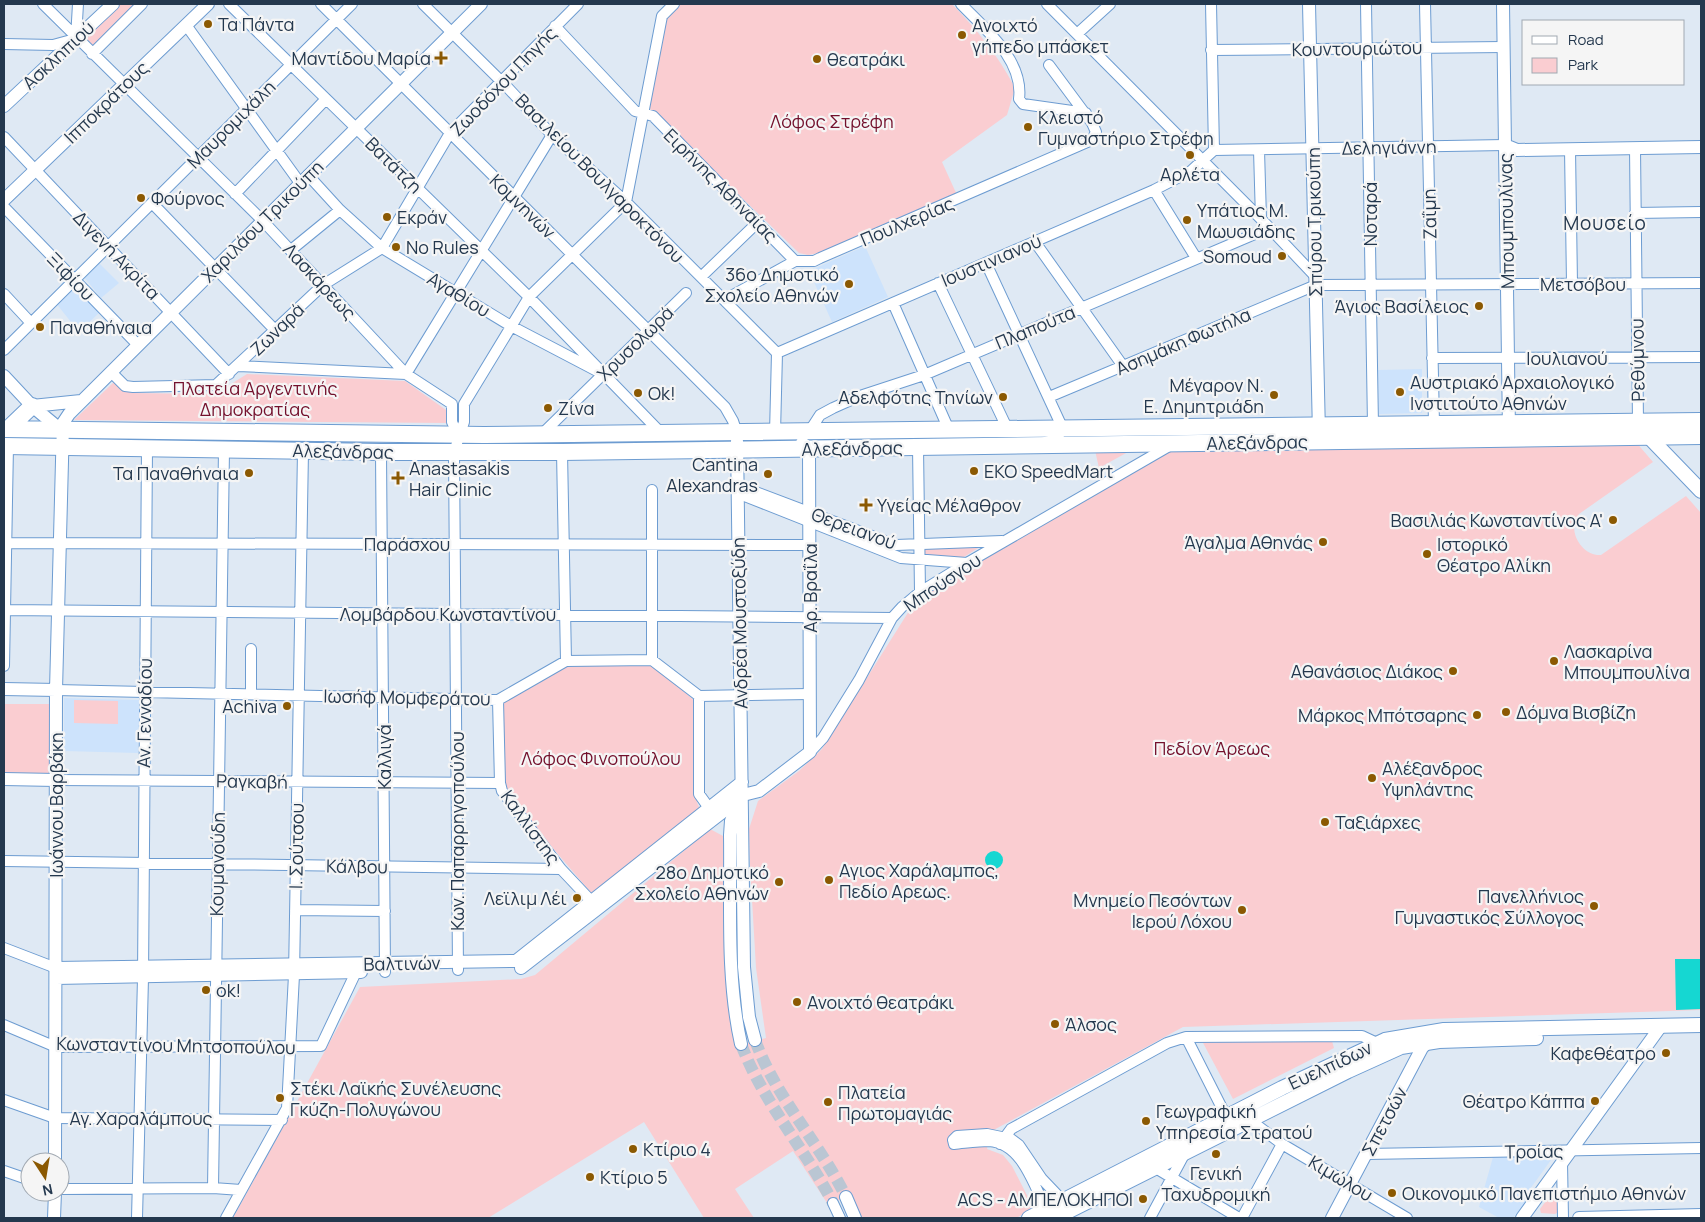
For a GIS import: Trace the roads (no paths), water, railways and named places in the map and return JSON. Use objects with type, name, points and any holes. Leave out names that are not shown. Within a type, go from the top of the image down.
[{"type":"main road","points":[[6,429],[32,406]]},
{"type":"main road","name":"Αλεξάνδρας","points":[[6,429],[458,435],[709,434],[737,441],[783,433],[809,440],[918,447],[1176,443],[1319,433],[1373,425],[1434,424],[1509,431],[1638,422],[1701,421]]},
{"type":"main road","name":"Αλεξάνδρας","points":[[6,446],[382,452],[562,452],[737,441],[809,440],[949,430],[1063,429],[1319,433],[1509,431],[1701,436]]},
{"type":"main road","points":[[1648,436],[1701,491]]},
{"type":"main road","points":[[1658,1030],[1701,1025]]},
{"type":"main road","name":"Ευελπίδων","points":[[1029,1218],[1051,1215],[1250,1120],[1345,1065],[1377,1043],[1410,1034],[1444,1030],[1658,1030]]},
{"type":"main road","points":[[1658,1030],[1701,1034]]},
{"type":"main road","name":"Ευελπίδων","points":[[1051,1215],[1063,1201],[1226,1116],[1345,1065],[1401,1047],[1428,1042],[1658,1030]]},
{"type":"street","name":"Λασκάρεως","points":[[43,4],[263,221],[406,374],[452,404]]},
{"type":"street","points":[[4,44],[53,44],[76,38],[78,4]]},
{"type":"street","name":"Ασκληπιού","points":[[4,106],[113,4]]},
{"type":"street","name":"Ιπποκράτους","points":[[4,200],[208,4]]},
{"type":"street","name":"Βατάτζη","points":[[229,4],[529,297],[662,434]]},
{"type":"street","name":"Κομνηνών","points":[[321,4],[725,407],[733,421],[737,441]]},
{"type":"street","name":"Μαυρομιχάλη","points":[[4,350],[352,4]]},
{"type":"street","name":"Βασιλείου Βουλγαροκτόνου","points":[[423,4],[502,81],[552,135],[626,202],[777,353]]},
{"type":"street","name":"Χαριλάου Τρικούπη","points":[[61,430],[68,414],[481,4]]},
{"type":"street","name":"Ζωοδόχου Πηγής","points":[[418,188],[450,133],[578,4]]},
{"type":"street","points":[[458,435],[452,422],[452,404],[464,404],[529,297],[626,202],[662,16],[674,4]]},
{"type":"street","points":[[960,4],[997,42],[1011,63],[1020,84],[1019,99],[1023,104],[1086,113]]},
{"type":"street","points":[[1047,4],[1261,219],[1316,281]]},
{"type":"street","points":[[1078,34],[1110,4]]},
{"type":"street","points":[[1211,4],[1214,150]]},
{"type":"street","name":"Σπύρου Τρικούπη","points":[[1309,4],[1319,433]]},
{"type":"street","name":"Νοταρά","points":[[1366,4],[1370,148],[1373,425]]},
{"type":"street","name":"Ζαΐμη","points":[[1425,4],[1434,424]]},
{"type":"street","name":"Μπουμπουλίνας","points":[[1503,4],[1509,431]]},
{"type":"street","name":"Ασκληπιού","points":[[92,54],[143,5]]},
{"type":"street","name":"Αγαθίου","points":[[186,25],[276,151],[304,179],[382,248],[511,326],[602,374]]},
{"type":"street","name":"Ειρήνης Αθηναίας","points":[[555,26],[635,111],[653,116],[796,261]]},
{"type":"street","name":"Κουντουριώτου","points":[[1211,50],[1310,50],[1426,46],[1504,47]]},
{"type":"street","points":[[1049,65],[1086,113]]},
{"type":"street","points":[[235,194],[326,98]]},
{"type":"street","name":"Πουλχερίας","points":[[724,300],[796,261],[807,262],[820,258],[1092,140],[1096,132],[1086,113]]},
{"type":"street","points":[[238,366],[406,374],[552,135]]},
{"type":"street","name":"Διγενή Ακρίτα","points":[[4,137],[229,374]]},
{"type":"street","points":[[1505,145],[1517,150],[1701,147]]},
{"type":"street","name":"Δεληγιάννη","points":[[1214,150],[1505,145]]},
{"type":"street","name":"Ρεθύμνου","points":[[1635,148],[1638,422]]},
{"type":"street","points":[[1570,149],[1572,284]]},
{"type":"street","name":"Ιουστινιανού","points":[[777,353],[1154,190],[1203,162],[1214,150]]},
{"type":"street","points":[[1259,150],[1261,219]]},
{"type":"street","name":"Ζωναρά","points":[[111,372],[125,386],[213,387],[324,285],[382,248],[418,188]]},
{"type":"street","points":[[1154,190],[1196,258]]},
{"type":"street","points":[[152,203],[275,330]]},
{"type":"street","name":"Ξιφίου","points":[[4,207],[138,345]]},
{"type":"street","points":[[291,250],[340,210]]},
{"type":"street","points":[[1635,213],[1701,212]]},
{"type":"street","points":[[701,277],[758,222]]},
{"type":"street","name":"Πλαπούτα","points":[[809,440],[820,415],[833,408],[860,396],[924,375],[1269,228]]},
{"type":"street","points":[[1034,242],[1123,366]]},
{"type":"street","points":[[986,262],[1063,429],[1056,439],[1030,445]]},
{"type":"street","name":"Μετσόβου","points":[[1316,281],[1371,285],[1701,283]]},
{"type":"street","name":"Ασημάκη Φωτήλα","points":[[1049,397],[1316,281]]},
{"type":"street","points":[[938,283],[1008,430]]},
{"type":"street","name":"Χρυσολωρά","points":[[541,435],[686,293]]},
{"type":"street","points":[[4,294],[31,323]]},
{"type":"street","points":[[893,303],[949,430]]},
{"type":"street","points":[[777,353],[783,433]]},
{"type":"street","name":"Ιουλιανού","points":[[1432,358],[1701,357]]},
{"type":"street","points":[[4,376],[32,406],[61,430],[61,447]]},
{"type":"street","points":[[32,406],[81,401]]},
{"type":"street","name":"Κων. Παπαρρηγοπούλου","points":[[458,967],[454,452],[458,435],[464,422],[464,404]]},
{"type":"street","points":[[709,434],[724,425],[725,407]]},
{"type":"street","name":"Αρ. Βραΐλα","points":[[809,440],[810,752]]},
{"type":"street","name":"Ανδρέα Μουστοξύδη","points":[[737,441],[744,967],[749,1017],[755,1040]]},
{"type":"street","name":"Μπούσγου","points":[[742,797],[759,791],[810,752],[823,738],[859,680],[892,618],[920,592],[1176,443]]},
{"type":"street","points":[[4,666],[6,446]]},
{"type":"street","name":"Ιωάννου Βαρβάκη","points":[[55,1152],[56,690],[61,447]]},
{"type":"street","points":[[918,447],[920,592]]},
{"type":"street","name":"Αν. Γενναδίου","points":[[137,1218],[143,973],[147,448]]},
{"type":"street","name":"Κουμανούδη","points":[[213,1188],[224,450]]},
{"type":"street","name":"Ι. Σούτσου","points":[[226,1218],[287,1108],[294,970],[302,451]]},
{"type":"street","name":"Καλλιγά","points":[[382,452],[380,544],[384,697],[385,968]]},
{"type":"street","points":[[562,452],[566,661]]},
{"type":"street","name":"Θερειανού","points":[[737,489],[810,517],[889,543],[918,546],[1005,541]]},
{"type":"street","points":[[652,490],[652,660],[699,696],[810,694]]},
{"type":"street","name":"Θερειανού","points":[[810,517],[892,555],[919,561],[967,563]]},
{"type":"street","name":"Παράσχου","points":[[5,543],[810,545]]},
{"type":"street","name":"Λομβάρδου Κωνσταντίνου","points":[[4,610],[892,618]]},
{"type":"street","points":[[251,649],[251,694]]},
{"type":"street","name":"Ιωσήφ Μομφεράτου","points":[[4,689],[498,700],[566,661],[652,660]]},
{"type":"street","points":[[699,696],[699,794],[709,808]]},
{"type":"street","name":"Καλλίστης","points":[[498,700],[500,783],[513,807],[561,868],[595,905]]},
{"type":"street","name":"Ραγκαβή","points":[[4,779],[500,783]]},
{"type":"street","name":"Βαλτινών","points":[[4,948],[56,973],[458,967],[519,969],[742,782]]},
{"type":"street","points":[[720,799],[742,797]]},
{"type":"street","name":"Ανδρέα Μουστοξύδη","points":[[741,1044],[736,1021],[732,967],[730,835],[731,821],[742,797]]},
{"type":"street","name":"Βαλτινών","points":[[595,905],[742,797]]},
{"type":"street","points":[[707,824],[720,825],[730,835]]},
{"type":"street","name":"Κάλβου","points":[[4,861],[561,868]]},
{"type":"street","points":[[295,910],[385,911]]},
{"type":"street","name":"Βαλτινών","points":[[294,970],[356,972],[385,968]]},
{"type":"street","name":"Κωνσταντίνου Μητσοπούλου","points":[[4,1025],[56,1047],[321,1046],[356,972]]},
{"type":"street","name":"Σπετσών","points":[[1332,1218],[1428,1042],[1444,1030]]},
{"type":"street","points":[[1522,1218],[1658,1030]]},
{"type":"street","points":[[1002,1140],[1011,1129],[1167,1043],[1186,1037],[1362,1036],[1377,1043]]},
{"type":"street","points":[[1186,1037],[1226,1116]]},
{"type":"street","name":"Αγ. Χαραλάμπους","points":[[4,1100],[55,1118],[282,1120]]},
{"type":"street","name":"Κιμώλου","points":[[1250,1120],[1282,1144],[1351,1183],[1407,1218]]},
{"type":"street","points":[[1002,1140],[1011,1139],[1019,1145],[1042,1178],[1063,1201]]},
{"type":"street","points":[[1002,1140],[1020,1159],[1051,1215]]},
{"type":"street","points":[[1154,1167],[1240,1218],[1282,1144]]},
{"type":"street","name":"Τροίας","points":[[1366,1154],[1701,1148]]},
{"type":"street","points":[[1150,1218],[1186,1151]]},
{"type":"street","points":[[1562,1162],[1563,1218]]},
{"type":"street","points":[[4,1171],[20,1177]]},
{"type":"street","points":[[70,1189],[213,1188],[241,1190]]},
{"type":"street","points":[[846,1197],[855,1218]]},
{"type":"street","points":[[54,1218],[55,1202]]},
{"type":"street","points":[[833,1203],[840,1218]]},
{"type":"street","points":[[1579,1218],[1701,1215]]},
{"type":"tunnel","points":[[755,1040],[774,1081],[823,1157],[846,1197]]},
{"type":"tunnel","points":[[741,1044],[772,1106],[833,1203]]},
{"type":"place","name":"Τα Πάντα","points":[[208,24]]},
{"type":"place","name":"Ανοιχτό γήπεδο μπάσκετ","points":[[962,35]]},
{"type":"place","name":"Μαντίδου Μαρία","points":[[441,58]]},
{"type":"place","name":"θεατράκι","points":[[817,59]]},
{"type":"place","name":"Κλειστό Γυμναστήριο Στρέφη","points":[[1028,127]]},
{"type":"place","name":"Αρλέτα","points":[[1190,155]]},
{"type":"place","name":"Φούρνος","points":[[141,198]]},
{"type":"place","name":"Εκράν","points":[[387,217]]},
{"type":"place","name":"Υπάτιος Μ. Μωυσιάδης","points":[[1187,220]]},
{"type":"place","name":"No Rules","points":[[396,247]]},
{"type":"place","name":"Somoud","points":[[1282,256]]},
{"type":"place","name":"36ο Δημοτικό Σχολείο Αθηνών","points":[[849,284]]},
{"type":"place","name":"Άγιος Βασίλειος","points":[[1479,306]]},
{"type":"place","name":"Παναθήναια","points":[[40,327]]},
{"type":"place","name":"Αυστριακό Αρχαιολογικό Ινστιτούτο Αθηνών","points":[[1400,392]]},
{"type":"place","name":"Ok!","points":[[638,393]]},
{"type":"place","name":"Μέγαρον Ν. Ε. Δημητριάδη","points":[[1274,395]]},
{"type":"place","name":"Αδελφότης Τηνίων","points":[[1003,397]]},
{"type":"place","name":"Ζίνα","points":[[548,408]]},
{"type":"place","name":"EKO SpeedMart","points":[[974,471]]},
{"type":"place","name":"Τα Παναθήναια","points":[[249,473]]},
{"type":"place","name":"Cantina Alexandras","points":[[768,474]]},
{"type":"place","name":"Anastasakis Hair Clinic","points":[[398,478]]},
{"type":"place","name":"Υγείας Μέλαθρον","points":[[866,505]]},
{"type":"place","name":"Βασιλιάς Κωνσταντίνος Α'","points":[[1613,520]]},
{"type":"place","name":"Άγαλμα Αθηνάς","points":[[1323,542]]},
{"type":"place","name":"Ιστορικό Θέατρο Αλίκη","points":[[1427,554]]},
{"type":"place","name":"Λασκαρίνα Μπουμπουλίνα","points":[[1554,661]]},
{"type":"place","name":"Αθανάσιος Διάκος","points":[[1453,671]]},
{"type":"place","name":"Achiva","points":[[287,706]]},
{"type":"place","name":"Δόμνα Βισβίζη","points":[[1506,712]]},
{"type":"place","name":"Μάρκος Μπότσαρης","points":[[1477,715]]},
{"type":"place","name":"Αλέξανδρος Υψηλάντης","points":[[1372,778]]},
{"type":"place","name":"Ταξιάρχες","points":[[1325,822]]},
{"type":"place","name":"Αγιος Χαράλαμπος, Πεδίο Αρεως.","points":[[829,880]]},
{"type":"place","name":"28ο Δημοτικό Σχολείο Αθηνών","points":[[779,882]]},
{"type":"place","name":"Λεϊλιμ Λέι","points":[[577,898]]},
{"type":"place","name":"Πανελλήνιος Γυμναστικός Σύλλογος","points":[[1594,906]]},
{"type":"place","name":"Μνημείο Πεσόντων Ιερού Λόχου","points":[[1242,910]]},
{"type":"place","name":"ok!","points":[[206,990]]},
{"type":"place","name":"Ανοιχτό θεατράκι","points":[[797,1002]]},
{"type":"place","name":"Άλσος","points":[[1055,1024]]},
{"type":"place","name":"Καφεθέατρο","points":[[1666,1053]]},
{"type":"place","name":"Στέκι Λαϊκής Συνέλευσης Γκύζη-Πολυγώνου","points":[[280,1098]]},
{"type":"place","name":"Θέατρο Κάππα","points":[[1595,1101]]},
{"type":"place","name":"Πλατεία Πρωτομαγιάς","points":[[828,1102]]},
{"type":"place","name":"Γεωγραφική Υπηρεσία Στρατού","points":[[1146,1121]]},
{"type":"place","name":"Κτίριο 4","points":[[633,1149]]},
{"type":"place","name":"Γενική Ταχυδρομική","points":[[1216,1154]]},
{"type":"place","name":"Κτίριο 5","points":[[590,1177]]},
{"type":"place","name":"Οικονομικό Πανεπιστήμιο Αθηνών","points":[[1392,1193]]},
{"type":"place","name":"ACS - ΑΜΠΕΛΟΚΗΠΟΙ","points":[[1143,1199]]},
{"type":"district","name":"Μουσείο","points":[[1605,223]]},
{"type":"park label","name":"Λόφος Στρέφη","points":[[832,121]]},
{"type":"park label","name":"Πλατεία Αργεντινής Δημοκρατίας","points":[[255,398]]},
{"type":"park label","name":"Πεδίον Άρεως","points":[[1212,748]]},
{"type":"park label","name":"Λόφος Φινοπούλου","points":[[601,758]]}]
